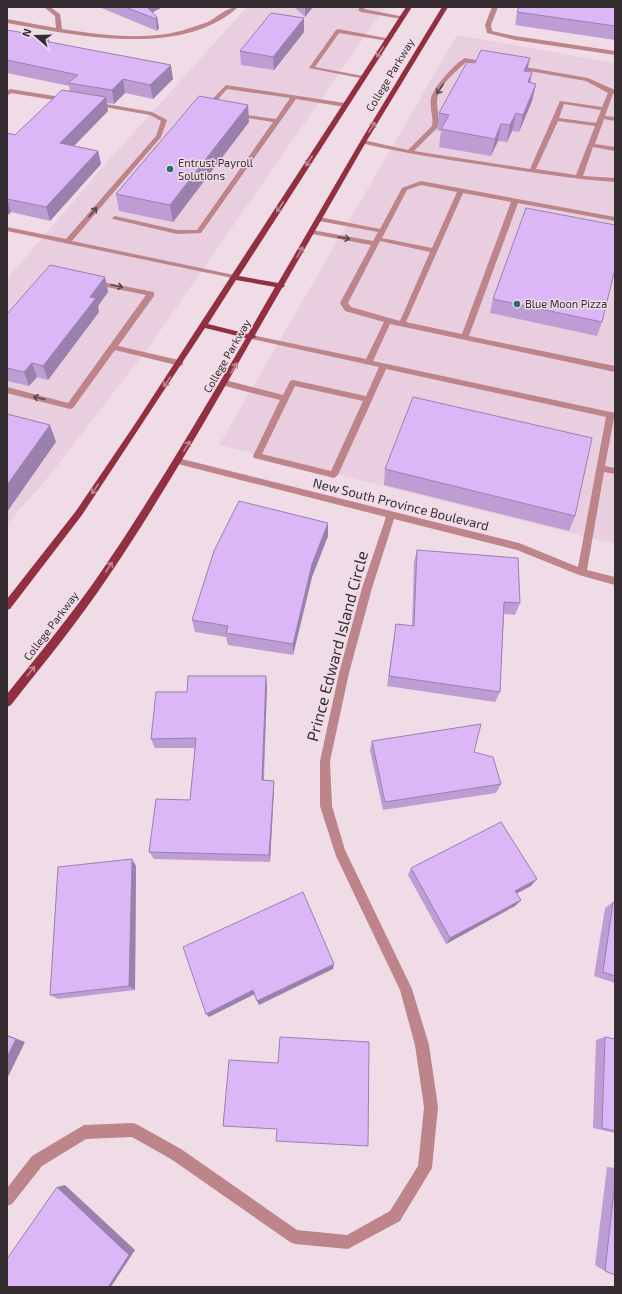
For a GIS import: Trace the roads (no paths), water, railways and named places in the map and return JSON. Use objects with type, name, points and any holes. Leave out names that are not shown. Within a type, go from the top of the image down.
[{"type":"main road","name":"College Parkway","points":[[7,606],[79,512],[180,363],[203,325],[409,7]]},
{"type":"main road","name":"College Parkway","points":[[7,702],[60,635],[104,575],[178,461],[252,337],[363,142],[445,7]]},
{"type":"main road","points":[[234,277],[281,286]]},
{"type":"main road","points":[[203,325],[252,337]]},
{"type":"street","points":[[47,7],[58,15],[59,30]]},
{"type":"street","points":[[7,21],[59,30],[125,37],[164,35],[200,27],[216,20],[235,7]]},
{"type":"street","points":[[363,7],[361,10],[402,18]]},
{"type":"street","points":[[495,7],[488,25],[489,32],[515,38],[615,53]]},
{"type":"street","points":[[363,78],[312,68],[338,31],[388,39]]},
{"type":"street","points":[[409,152],[435,127],[434,98],[439,88],[465,60],[495,64]]},
{"type":"street","points":[[510,66],[588,80],[613,92],[604,109],[579,177]]},
{"type":"street","points":[[223,112],[209,106],[226,86],[345,105]]},
{"type":"street","points":[[7,94],[10,90],[73,101]]},
{"type":"street","points":[[115,218],[177,232],[199,232],[294,97]]},
{"type":"street","points":[[532,171],[556,119],[562,102],[604,109]]},
{"type":"street","points":[[67,242],[159,136],[164,120],[152,114],[89,103]]},
{"type":"street","points":[[231,113],[278,121]]},
{"type":"street","points":[[601,117],[615,119]]},
{"type":"street","points":[[556,119],[598,125]]},
{"type":"street","points":[[363,142],[409,152],[532,171],[615,180]]},
{"type":"street","points":[[591,145],[615,149]]},
{"type":"street","points":[[615,219],[421,183],[404,189],[344,303],[348,309],[388,321],[615,369]]},
{"type":"street","points":[[402,324],[460,191]]},
{"type":"street","points":[[465,337],[515,201]]},
{"type":"street","points":[[319,219],[382,231]]},
{"type":"street","points":[[7,229],[234,277]]},
{"type":"street","points":[[312,232],[434,251]]},
{"type":"street","points":[[7,390],[70,406],[152,294],[91,281]]},
{"type":"street","points":[[368,362],[388,321]]},
{"type":"street","points":[[252,337],[612,416],[600,468],[582,572]]},
{"type":"street","points":[[113,347],[180,363]]},
{"type":"street","points":[[368,399],[293,382],[257,456],[334,474],[383,366]]},
{"type":"street","points":[[224,383],[285,398]]},
{"type":"street","name":"New South Province Boulevard","points":[[178,461],[391,514],[518,548],[582,572],[615,581]]},
{"type":"street","points":[[600,468],[615,471]]},
{"type":"street","name":"Prince Edward Island Circle","points":[[7,1199],[37,1161],[84,1132],[133,1130],[176,1154],[295,1237],[348,1242],[395,1216],[425,1168],[431,1107],[422,1045],[406,989],[340,852],[326,806],[325,761],[344,673],[367,588],[391,514]]},
{"type":"place","name":"Entrust Payroll Solutions","points":[[170,169]]},
{"type":"place","name":"Blue Moon Pizza","points":[[517,304]]}]
